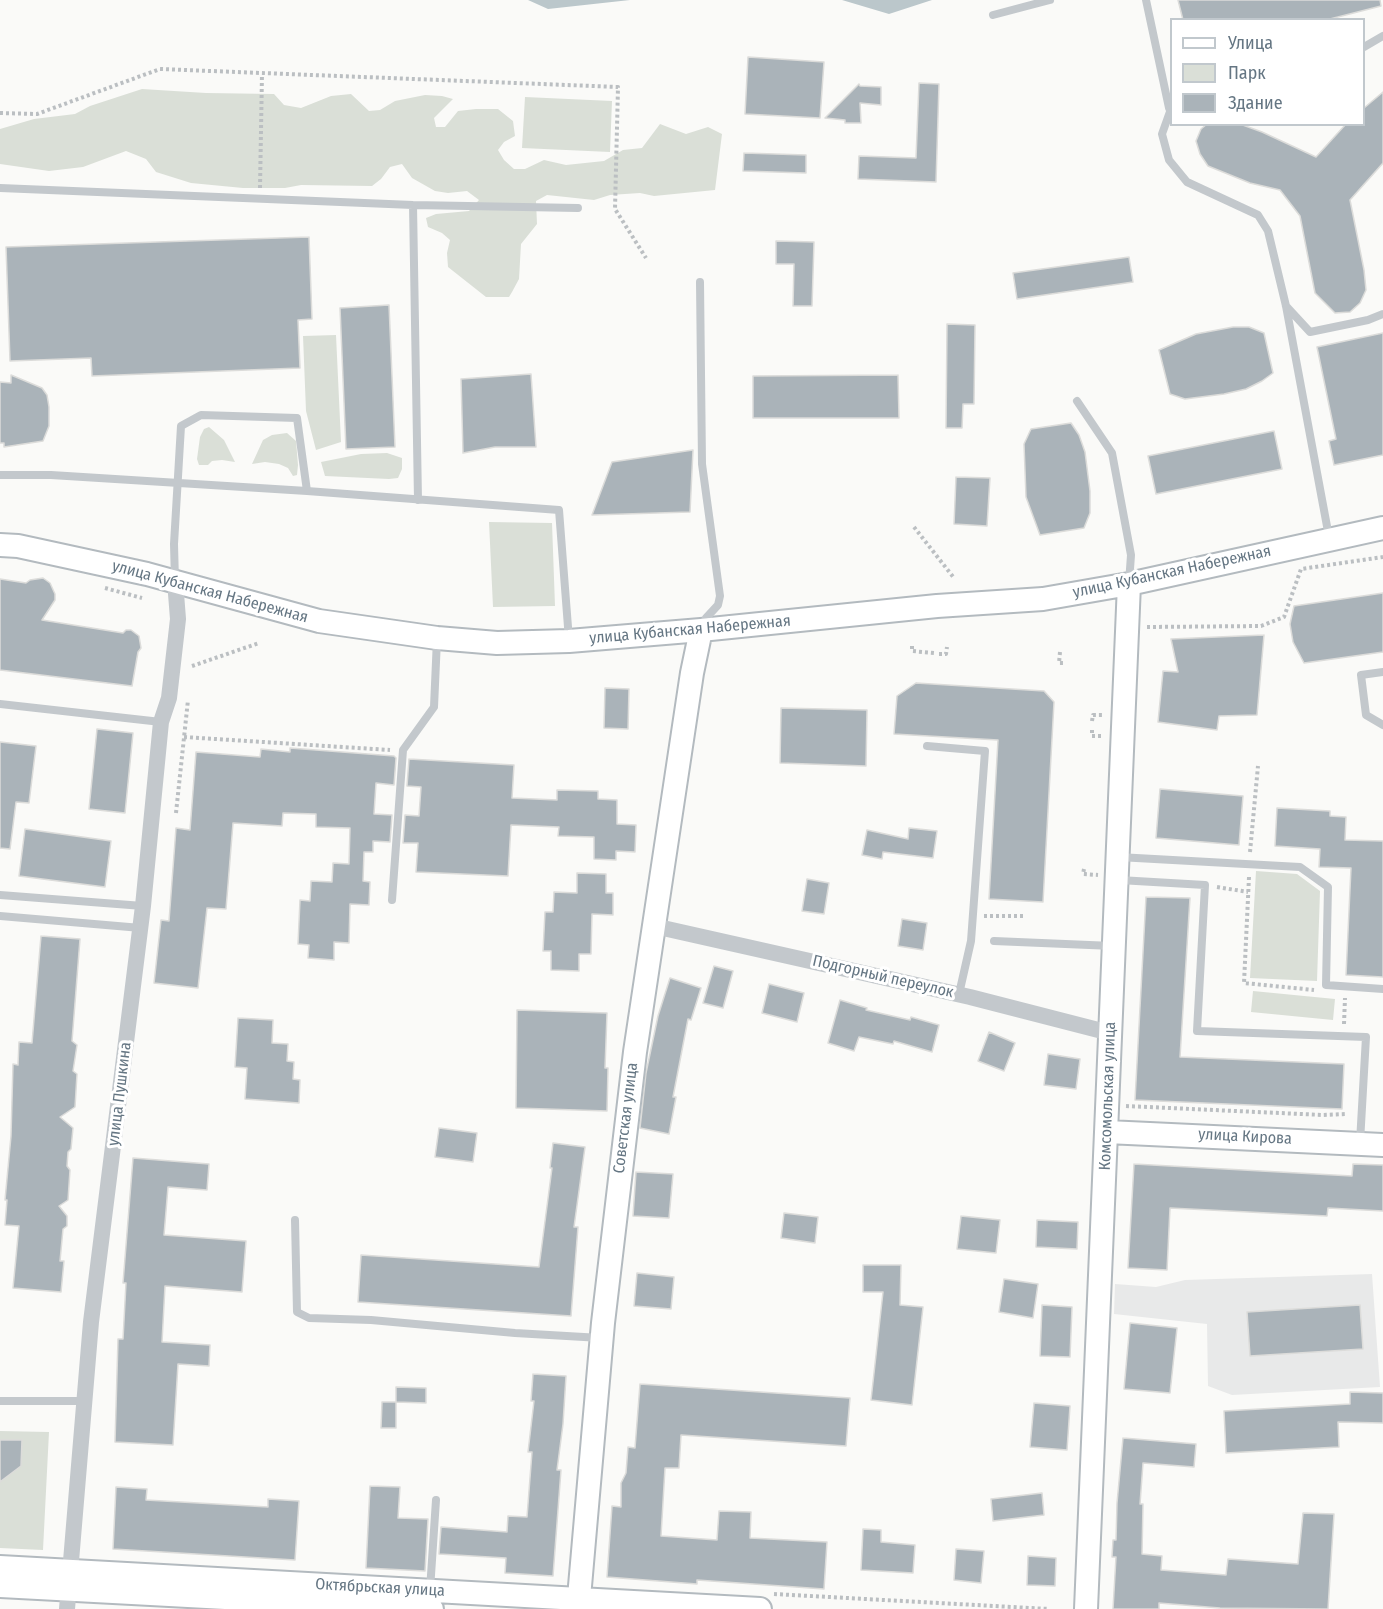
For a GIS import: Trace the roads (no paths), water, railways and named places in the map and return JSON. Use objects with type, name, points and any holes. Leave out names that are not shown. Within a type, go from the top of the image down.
[{"type":"street","name":"улица Кубанская Набережная","points":[[0,545],[18,546],[175,581],[319,621],[437,638],[497,643],[568,641],[937,606],[1043,599],[1129,584],[1383,528]]},
{"type":"street","name":"улица Пушкина","points":[[69,1589],[91,1322],[141,928],[161,722],[170,698],[178,619],[175,581]]},
{"type":"street","name":"Комсомольская улица","points":[[1086,1609],[1113,946],[1107,878],[1117,856],[1129,584]]},
{"type":"street","name":"Советская улица","points":[[578,1604],[602,1338],[634,1052],[692,673],[701,630]]},
{"type":"street","name":"Подгорный переулок","points":[[654,926],[959,994],[1110,1033]]},
{"type":"street","name":"улица Кирова","points":[[1107,1132],[1383,1145]]},
{"type":"street","name":"Октябрьская улица","points":[[0,1567],[69,1589],[222,1603],[366,1607],[431,1600]]},
{"type":"street","name":"Октябрьская улица","points":[[0,1586],[578,1604],[762,1601]]},
{"type":"lane","points":[[993,15],[1050,0]]},
{"type":"lane","points":[[1146,0],[1170,107],[1162,134],[1170,160],[1187,182],[1258,215],[1268,231],[1286,306],[1330,540]]},
{"type":"lane","points":[[1365,46],[1383,36]]},
{"type":"lane","points":[[0,188],[413,205],[578,208]]},
{"type":"lane","points":[[413,205],[418,500]]},
{"type":"lane","points":[[700,282],[702,465],[720,596],[718,605],[706,618],[701,630]]},
{"type":"lane","points":[[1286,306],[1310,332],[1368,320],[1383,314]]},
{"type":"lane","points":[[1077,401],[1112,453],[1131,555],[1129,584]]},
{"type":"lane","points":[[175,581],[181,426],[201,415],[297,418],[307,491]]},
{"type":"lane","points":[[0,475],[51,475],[307,491],[559,510],[568,641]]},
{"type":"lane","points":[[392,900],[403,750],[434,707],[437,638]]},
{"type":"lane","points":[[1383,672],[1361,675],[1366,715],[1383,725]]},
{"type":"lane","points":[[0,704],[161,722]]},
{"type":"lane","points":[[927,746],[985,751],[971,941],[959,994]]},
{"type":"lane","points":[[1117,856],[1300,867],[1328,887],[1326,985],[1383,989]]},
{"type":"lane","points":[[1107,878],[1205,885],[1197,1031],[1366,1037],[1360,1144]]},
{"type":"lane","points":[[0,895],[143,906]]},
{"type":"lane","points":[[0,916],[141,928]]},
{"type":"lane","points":[[994,941],[1113,946]]},
{"type":"lane","points":[[295,1220],[297,1312],[309,1318],[371,1320],[602,1338]]},
{"type":"lane","points":[[0,1401],[84,1401]]},
{"type":"lane","points":[[431,1600],[436,1500]]}]
